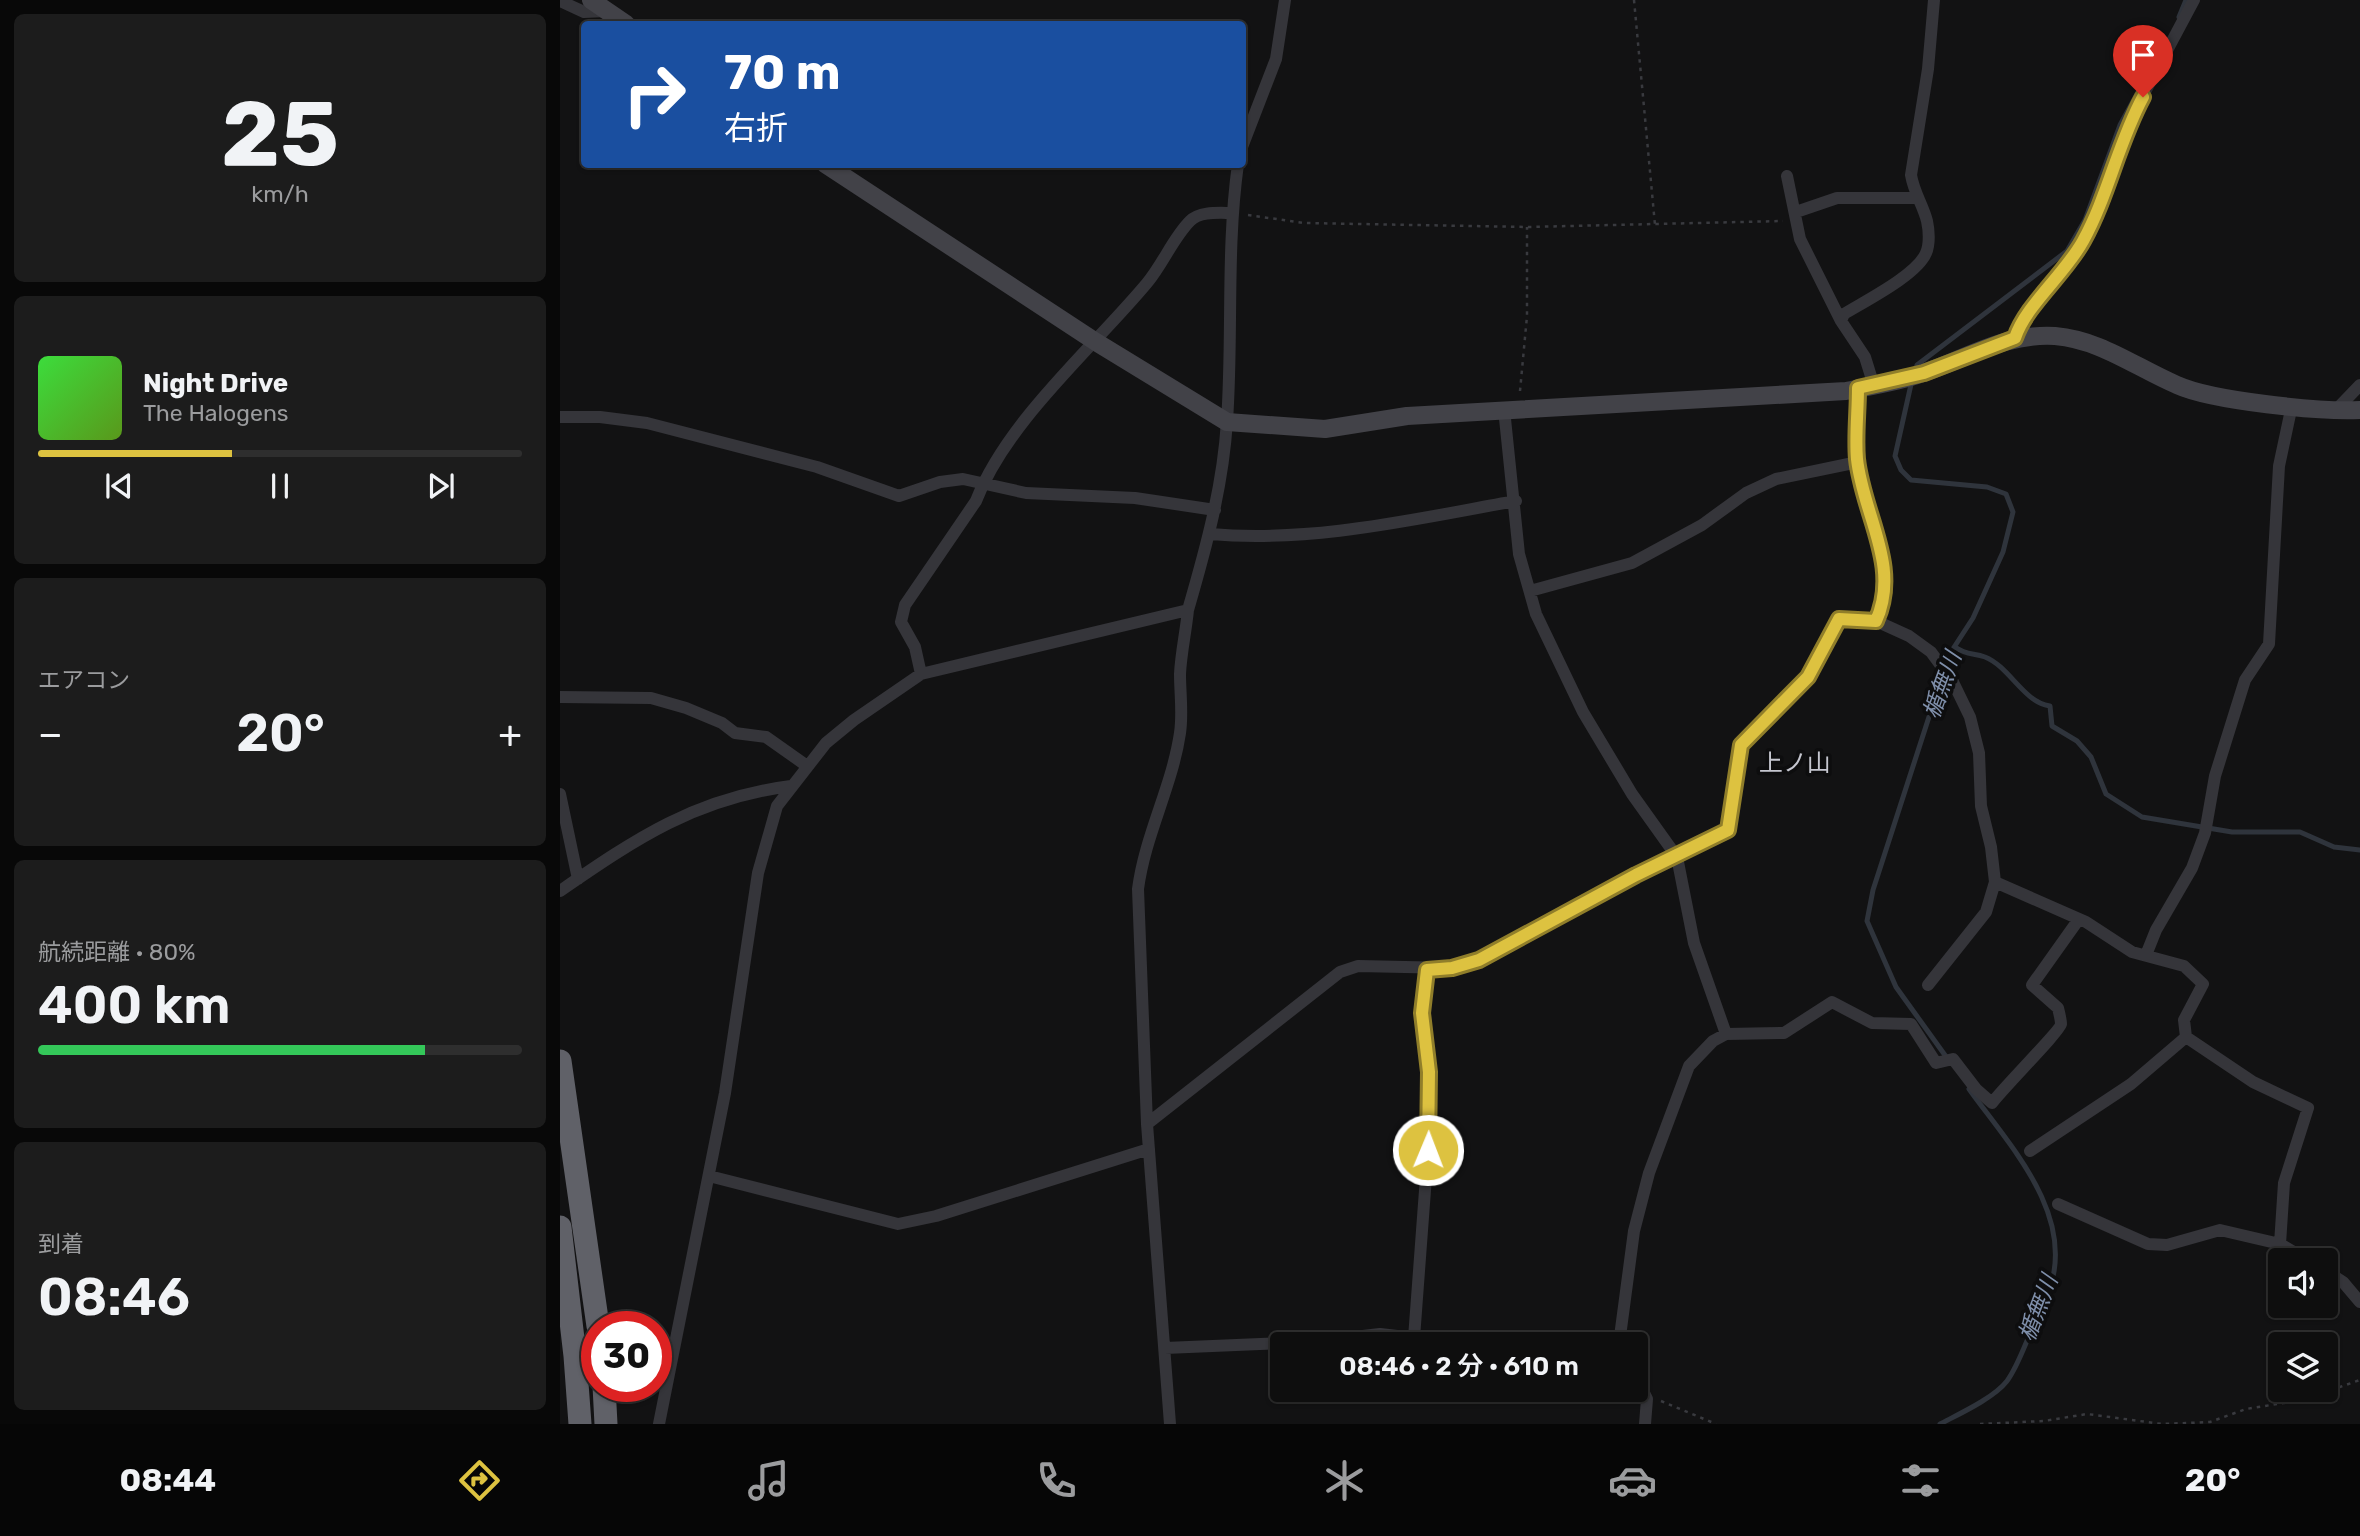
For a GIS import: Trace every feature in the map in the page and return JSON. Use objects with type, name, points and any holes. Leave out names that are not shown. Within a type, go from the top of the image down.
[{"type":"highway","points":[[560,1061],[596,1311]]},
{"type":"highway","points":[[560,1227],[580,1424]]},
{"type":"highway","points":[[605,1402],[606,1424]]},
{"type":"street","points":[[591,0],[605,6],[622,21]]},
{"type":"street","points":[[1246,137],[1276,59],[1285,0]]},
{"type":"street","points":[[1841,321],[1844,314],[1900,278],[1927,251],[1926,219],[1916,198],[1912,175],[1928,69],[1934,0]]},
{"type":"street","points":[[2015,338],[2019,325],[2069,265],[2085,238],[2131,118],[2194,0]]},
{"type":"street","points":[[560,1],[584,12],[605,6]]},
{"type":"street","points":[[831,168],[1096,342],[1227,422],[1325,429],[1407,416],[1866,387],[1924,373],[2015,338],[2053,336],[2082,340],[2108,349],[2179,386],[2207,395],[2336,410],[2360,410]]},
{"type":"street","points":[[1170,1424],[1147,1124],[1138,889],[1141,863],[1170,782],[1180,733],[1183,703],[1180,676],[1188,610],[1215,510],[1227,422],[1231,213],[1237,168]]},
{"type":"street","points":[[1787,176],[1800,239],[1809,261],[1841,321],[1865,357],[1866,387],[1858,462],[1862,489],[1885,563],[1884,604],[1876,621]]},
{"type":"street","points":[[1796,216],[1838,198],[1916,198]]},
{"type":"street","points":[[921,674],[915,647],[901,622],[905,605],[976,501],[983,482],[1037,403],[1096,342],[1150,280],[1191,220],[1213,213],[1231,213]]},
{"type":"street","points":[[2336,410],[2360,385]]},
{"type":"street","points":[[2146,955],[2156,930],[2192,868],[2205,833],[2215,776],[2241,690],[2269,644],[2274,595],[2279,466],[2292,405]]},
{"type":"street","points":[[1511,408],[1519,554],[1536,614],[1583,712],[1632,794],[1677,858],[1694,943],[1726,1034]]},
{"type":"street","points":[[560,417],[600,417],[647,424],[817,467],[899,496],[940,482],[963,479],[1026,493],[1135,498],[1215,510]]},
{"type":"street","points":[[1530,591],[1632,563],[1702,525],[1746,493],[1776,479],[1858,462]]},
{"type":"street","points":[[1210,534],[1253,538],[1318,535],[1516,501]]},
{"type":"street","points":[[659,1424],[725,1093],[758,873],[777,806],[826,743],[854,720],[921,674],[1188,610]]},
{"type":"street","points":[[1147,1124],[1340,972],[1358,966],[1427,970],[1452,968],[1479,960],[1636,875],[1677,858],[1728,830],[1741,745],[1808,677],[1839,619],[1876,621],[1909,636],[1931,652],[1953,682],[1970,717],[1979,753],[1980,806],[1991,847],[1995,882],[1986,912],[1928,985]]},
{"type":"street","points":[[560,697],[651,698],[686,708],[722,723],[735,733],[766,737],[807,766]]},
{"type":"street","points":[[560,891],[644,834],[687,812],[756,790],[791,786]]},
{"type":"street","points":[[560,794],[578,879]]},
{"type":"street","points":[[1995,882],[2079,919],[2133,952],[2184,966],[2203,984],[2185,1020],[2186,1038]]},
{"type":"street","points":[[1620,1332],[1631,1244],[1648,1173],[1689,1066],[1701,1052],[1726,1034],[1784,1033],[1832,1002],[1872,1023],[1911,1024],[1936,1063],[1947,1061],[1992,1103],[2006,1083],[2055,1035],[2061,1025],[2058,1008],[2032,985],[2079,919]]},
{"type":"street","points":[[1414,1332],[1428,1150],[1429,1072],[1422,1013],[1427,970]]},
{"type":"street","points":[[2030,1151],[2131,1084],[2186,1038]]},
{"type":"street","points":[[2186,1038],[2253,1082],[2308,1108],[2284,1182],[2280,1244]]},
{"type":"street","points":[[709,1176],[898,1224],[936,1216],[1149,1149]]},
{"type":"street","points":[[2058,1204],[2148,1244],[2167,1245],[2220,1230],[2280,1244],[2287,1248]]},
{"type":"street","points":[[2338,1279],[2360,1302]]},
{"type":"street","points":[[1165,1348],[1270,1344]]},
{"type":"street","points":[[1645,1402],[1645,1424]]},
{"type":"path","points":[[1634,0],[1655,225]]},
{"type":"path","points":[[1231,213],[1304,223],[1527,227],[1655,225],[1796,216]]},
{"type":"path","points":[[1511,408],[1527,316],[1527,227]]},
{"type":"path","points":[[1980,1424],[2087,1414],[2162,1424],[2210,1422],[2246,1409],[2302,1399],[2360,1380]]},
{"type":"path","points":[[1648,1395],[1716,1424]]},
{"type":"waterway","name":"楯無川","points":[[2179,17],[2186,0]]},
{"type":"waterway","name":"楯無川","points":[[1915,371],[1917,365],[2067,251],[2085,220],[2120,125],[2144,81]]},
{"type":"waterway","name":"楯無川","points":[[1912,380],[1895,456],[1901,470],[1911,480],[1987,487],[2006,494],[2013,512],[2003,552],[1973,618],[1949,655],[1873,890],[1867,921],[1896,987],[1947,1058]]},
{"type":"waterway","points":[[1955,647],[1994,662],[2032,698],[2050,706],[2052,726],[2077,741],[2091,757],[2106,794],[2142,817],[2232,832],[2300,832],[2334,847],[2360,850]]},
{"type":"waterway","name":"楯無川","points":[[1940,1424],[1985,1399],[2007,1381],[2050,1288],[2055,1260],[2054,1233],[2034,1181],[1969,1089]]},
{"type":"district","name":"上ノ山","points":[[1795,763]]},
{"type":"route","points":[[1428,1150],[1429,1072],[1422,1013],[1427,970],[1452,968],[1479,960],[1636,875],[1677,858],[1728,830],[1741,745],[1808,677],[1839,619],[1876,621],[1884,604],[1885,563],[1862,489],[1857,458],[1858,388],[1897,382],[2015,338],[2019,325],[2069,265],[2085,238],[2131,118],[2143,97]]}]
